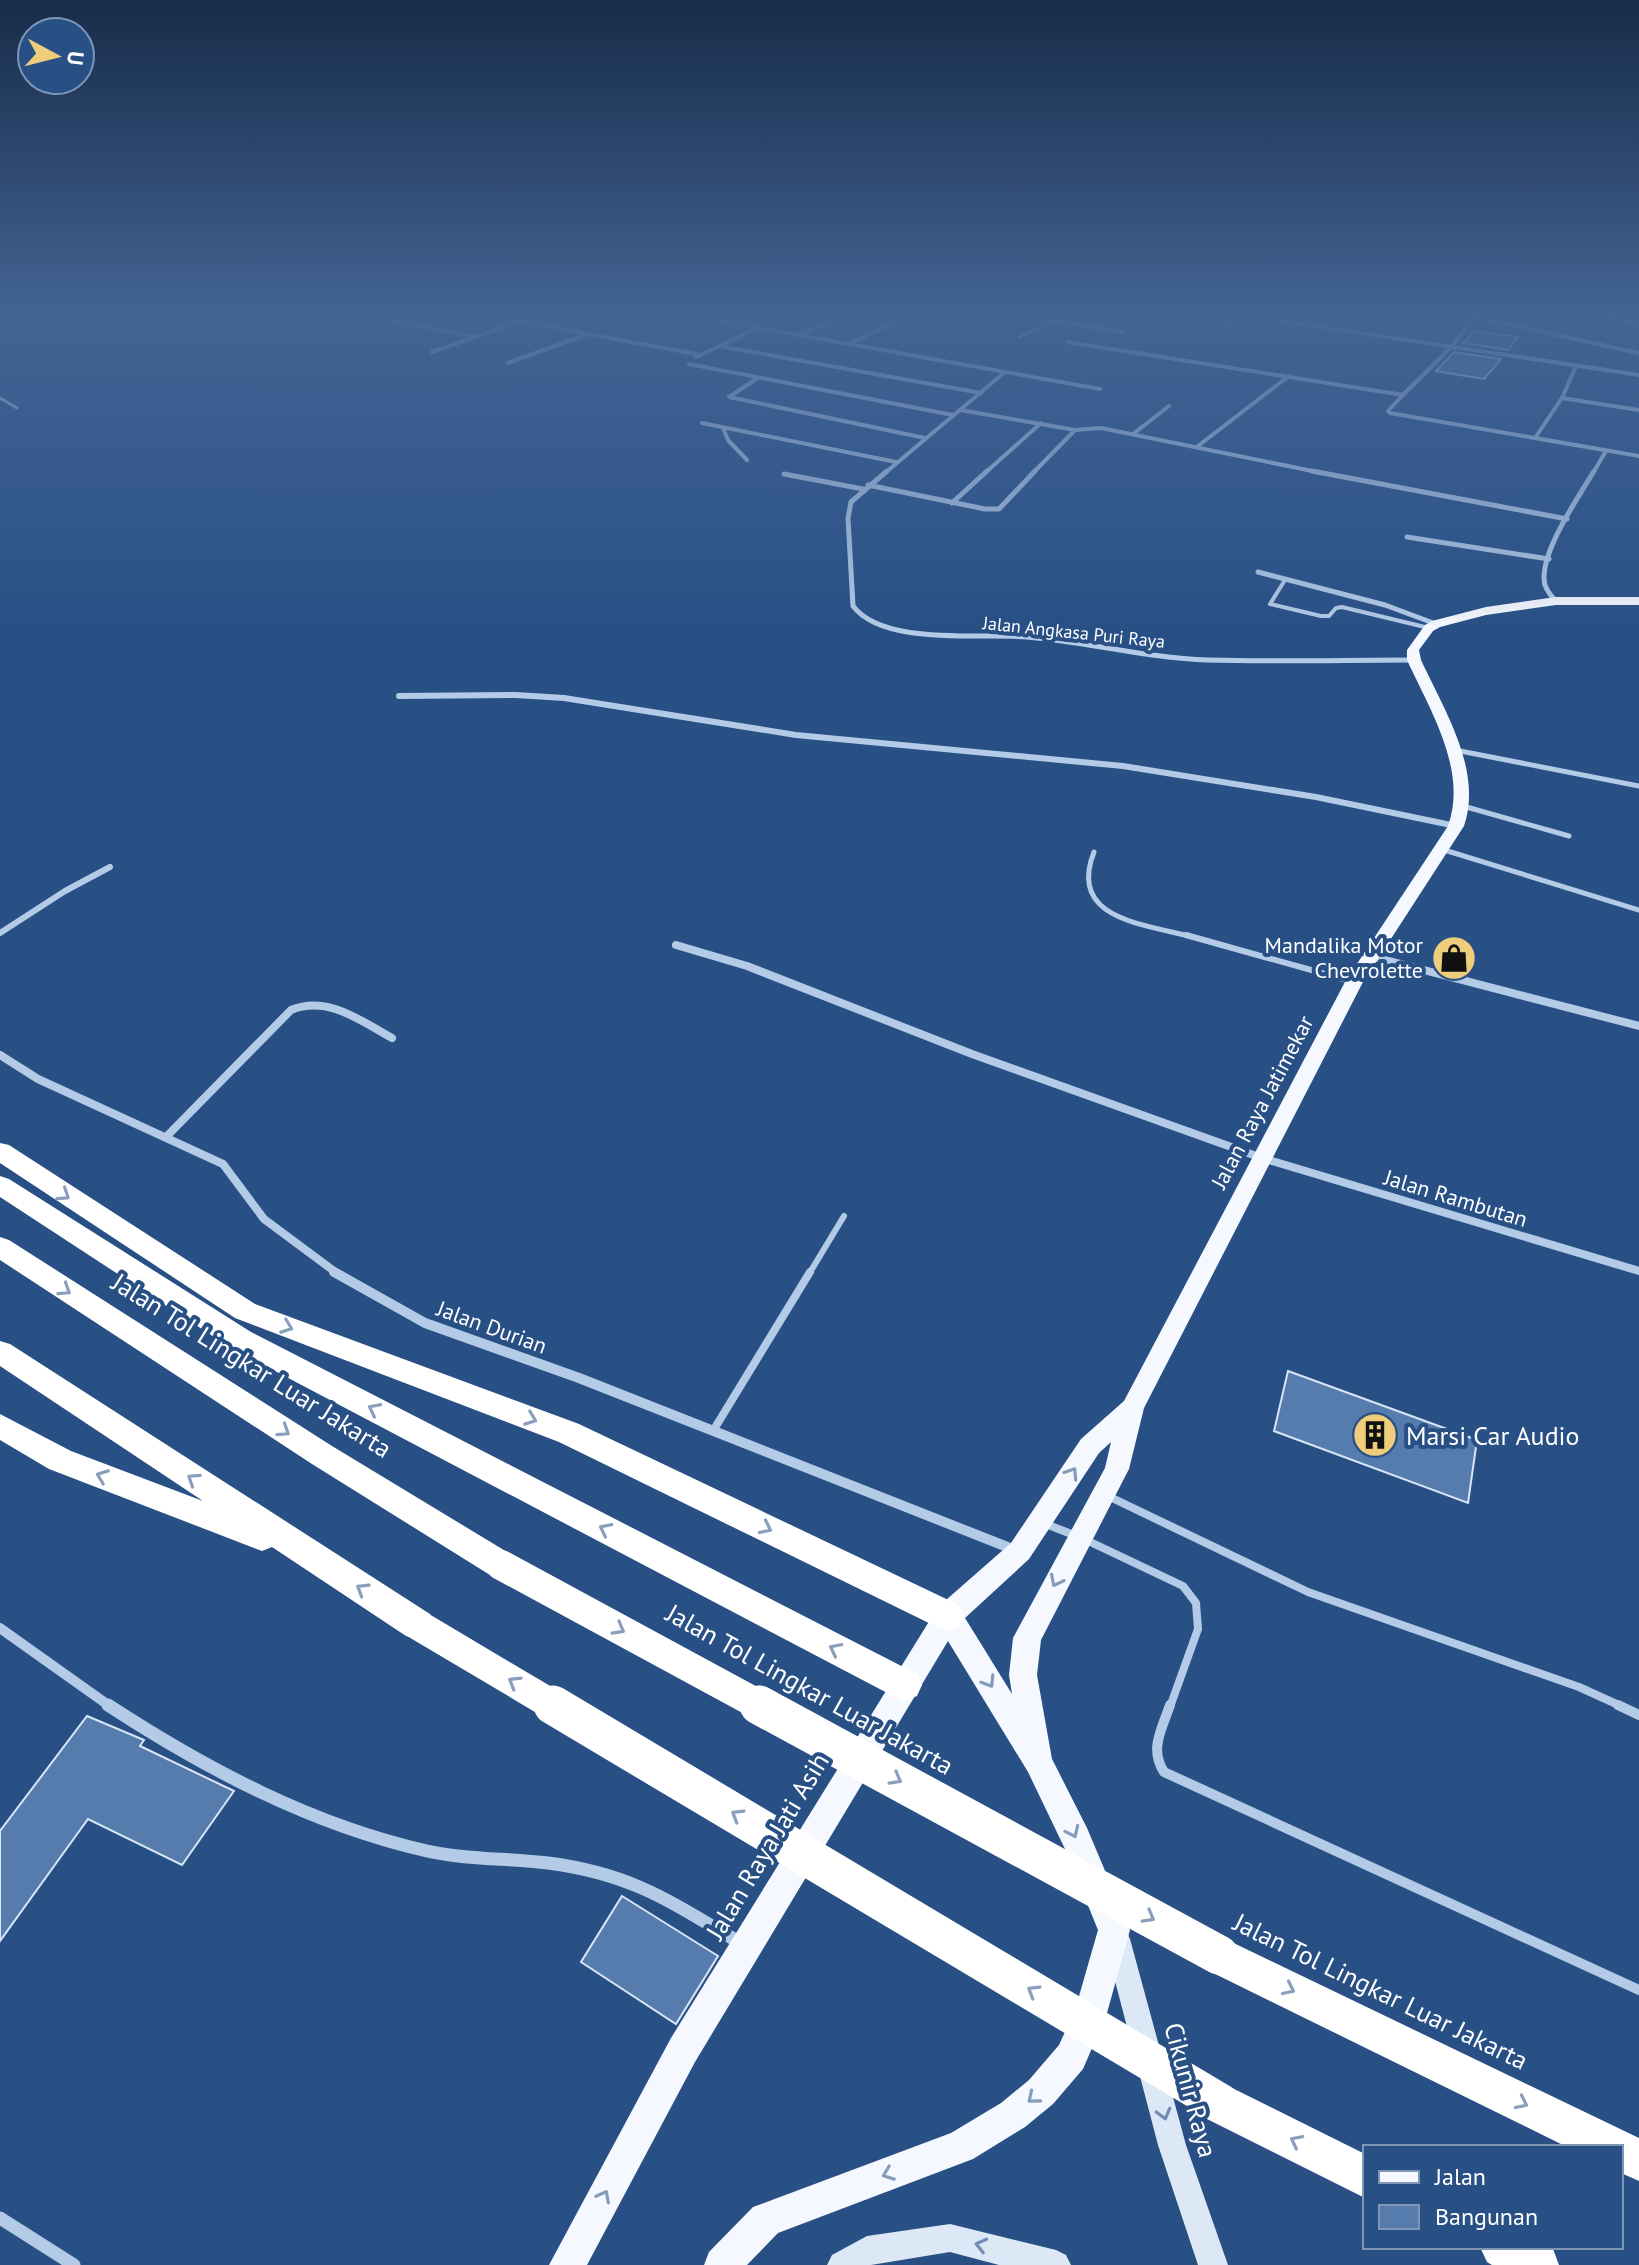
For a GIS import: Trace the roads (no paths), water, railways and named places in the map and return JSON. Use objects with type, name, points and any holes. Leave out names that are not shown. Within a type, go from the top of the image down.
[{"type":"highway","points":[[0,1151],[245,1311],[569,1433],[948,1616]]},
{"type":"highway","points":[[0,1185],[241,1340],[905,1685]]},
{"type":"highway","name":"Jalan Tol Lingkar Luar Jakarta","points":[[0,1247],[322,1455],[501,1565],[1219,1955],[1608,2145]]},
{"type":"highway","points":[[0,1352],[418,1625],[1220,2103],[1363,2176]]},
{"type":"highway","points":[[0,1426],[60,1460],[305,1553]]},
{"type":"highway","points":[[1506,2249],[1537,2265]]},
{"type":"main road","points":[[1414,660],[1413,650],[1433,626],[1486,611],[1556,601],[1639,601]]},
{"type":"main road","name":"Jalan Raya Jatimekar","points":[[1132,1408],[1354,982],[1456,826],[1463,806],[1455,750],[1414,660]]},
{"type":"main road","points":[[1038,1762],[1023,1675],[1027,1638],[1117,1469],[1132,1408]]},
{"type":"main road","name":"Jalan Raya Jati Asih","points":[[567,2265],[683,2050],[948,1616],[1020,1551],[1090,1446],[1132,1408]]},
{"type":"main road","points":[[722,2265],[766,2220],[961,2147],[1013,2115],[1041,2092],[1071,2057],[1091,2013],[1114,1930],[1076,1839],[1038,1762],[948,1616]]},
{"type":"street","points":[[842,421],[925,438]]},
{"type":"street","name":"Jalan Angkasa Puri Raya","points":[[946,421],[851,502],[848,518],[853,606],[858,615],[887,628],[927,633],[1027,637],[1205,660],[1414,660]]},
{"type":"street","points":[[1027,421],[1075,430],[1101,428],[1418,493],[1567,519]]},
{"type":"street","points":[[1133,434],[1150,421]]},
{"type":"street","points":[[1198,446],[1231,421]]},
{"type":"street","points":[[1435,421],[1639,456]]},
{"type":"street","points":[[1535,438],[1547,421]]},
{"type":"street","points":[[702,423],[896,462]]},
{"type":"street","points":[[952,503],[1041,423]]},
{"type":"street","points":[[723,428],[728,440],[747,460]]},
{"type":"street","points":[[784,474],[985,509],[1004,507],[1075,430]]},
{"type":"street","points":[[1556,601],[1547,591],[1544,578],[1549,559],[1567,519],[1606,451]]},
{"type":"street","points":[[1407,537],[1549,559]]},
{"type":"street","points":[[1258,572],[1385,605],[1433,626]]},
{"type":"street","points":[[399,696],[564,698],[861,743],[1063,759],[1316,797],[1456,826]]},
{"type":"street","points":[[0,933],[65,891],[110,867]]},
{"type":"street","name":"Jalan Rambutan","points":[[676,945],[747,966],[972,1054],[1262,1158],[1639,1271]]},
{"type":"street","points":[[1369,956],[1639,1026]]},
{"type":"street","points":[[167,1136],[291,1010],[301,1004],[322,1004],[392,1038]]},
{"type":"street","name":"Jalan Durian","points":[[0,1055],[38,1079],[223,1164],[264,1219],[331,1270],[425,1323],[1020,1551]]},
{"type":"street","points":[[0,1628],[56,1670],[223,1774],[325,1821],[429,1851],[566,1865],[614,1878],[663,1896],[746,1947]]},
{"type":"street","name":"Cikunir Raya","points":[[1114,1930],[1174,2152],[1198,2230],[1213,2265]]},
{"type":"street","points":[[0,2218],[74,2265]]},
{"type":"street","points":[[842,2265],[867,2251],[950,2238],[1056,2265]]},
{"type":"lane","points":[[1285,580],[1271,601],[1273,606],[1326,616],[1342,607],[1433,626]]},
{"type":"lane","points":[[1455,750],[1639,786]]},
{"type":"lane","points":[[1463,806],[1569,836]]},
{"type":"lane","points":[[1441,849],[1639,910]]},
{"type":"lane","points":[[1094,852],[1087,868],[1086,886],[1096,903],[1117,915],[1354,982]]},
{"type":"lane","points":[[713,1431],[844,1216]]},
{"type":"lane","points":[[1103,1494],[1308,1592],[1579,1687],[1639,1715]]},
{"type":"lane","points":[[1040,1522],[1183,1586],[1196,1603],[1198,1629],[1156,1745],[1157,1761],[1164,1772],[1639,1990]]},
{"type":"place","name":"Mandalika Motor Chevrolette","points":[[1454,958]]},
{"type":"place","name":"Marsi Car Audio","points":[[1375,1435]]}]
